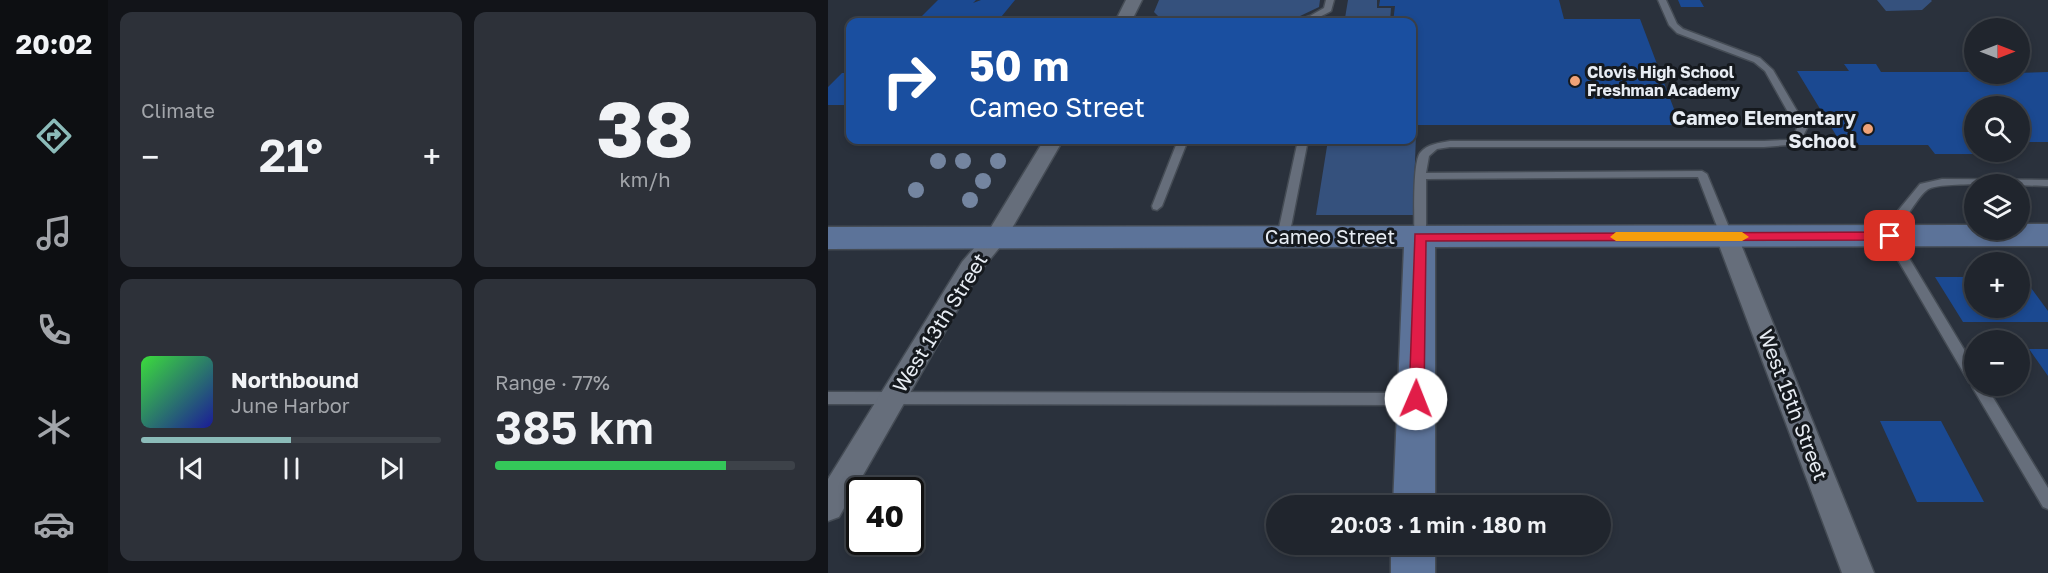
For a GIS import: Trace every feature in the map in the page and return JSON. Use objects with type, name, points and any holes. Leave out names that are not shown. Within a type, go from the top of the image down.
[{"type":"street","points":[[1125,18],[1134,0]]},
{"type":"street","name":"West 13th Street","points":[[828,507],[970,268],[996,237],[1051,144]]},
{"type":"street","name":"Cameo Street","points":[[828,238],[2047,236]]},
{"type":"street","points":[[1414,495],[1420,237]]},
{"type":"street","name":"West 15th Street","points":[[1727,237],[1858,573]]},
{"type":"street","points":[[1413,555],[1413,573]]},
{"type":"lane","points":[[1312,18],[1328,9],[1330,0]]},
{"type":"lane","points":[[1420,237],[1421,176],[1424,155],[1434,147],[1443,145],[1764,144],[1794,141],[1801,134],[1802,128],[1769,70],[1756,60],[1680,31],[1673,26],[1662,0]]},
{"type":"lane","points":[[1157,206],[1181,144]]},
{"type":"lane","points":[[1283,237],[1301,144]]},
{"type":"lane","points":[[1421,176],[1702,174],[1727,237]]},
{"type":"lane","points":[[1964,360],[1897,236],[1901,215],[1924,186],[1942,182],[2048,183]]},
{"type":"lane","points":[[1984,396],[2048,502]]},
{"type":"lane","points":[[828,398],[1416,399]]},
{"type":"shaded area","points":[[1159,0],[1320,0],[1319,7],[1298,17],[1168,17],[1158,16],[1154,12]]},
{"type":"shaded area","points":[[1348,0],[1377,0],[1377,8],[1391,8],[1390,18],[1345,18]]},
{"type":"shaded area","points":[[1877,0],[1932,1],[1922,10],[1886,11]]},
{"type":"shaded area","points":[[1327,144],[1416,144],[1413,215],[1316,215]]},
{"type":"building","points":[[938,0],[976,0],[973,3],[981,0],[1015,0],[1000,18],[920,18]]},
{"type":"building","points":[[1380,0],[1559,0],[1564,19],[1640,19],[1680,125],[1416,125],[1416,18],[1394,18],[1395,6],[1379,6]]},
{"type":"building","points":[[1678,0],[1700,0],[1704,7],[1681,7]]},
{"type":"building","points":[[1844,64],[1876,64],[1881,72],[1964,72],[1964,84],[2030,84],[2030,72],[2048,72],[2048,142],[2030,142],[2030,96],[1964,96],[1964,154],[1935,154],[1928,145],[1842,145],[1797,71],[1849,71]]},
{"type":"building","points":[[842,73],[846,73],[846,105],[828,105],[828,87]]},
{"type":"building","points":[[1935,277],[1964,277],[1964,318],[2030,318],[2030,287],[2048,311],[2048,322],[1963,322]]},
{"type":"building","points":[[2030,349],[2048,349],[2048,376],[2030,350]]},
{"type":"building","points":[[1880,421],[1941,421],[1984,502],[1917,502]]},
{"type":"slow traffic","points":[[1616,237],[1742,237]]},
{"type":"place","name":"Clovis High School Freshman Academy","points":[[1575,81]]},
{"type":"place","name":"Cameo Elementary School","points":[[1868,129]]},
{"type":"route","points":[[1416,399],[1420,237],[1890,236]]}]
